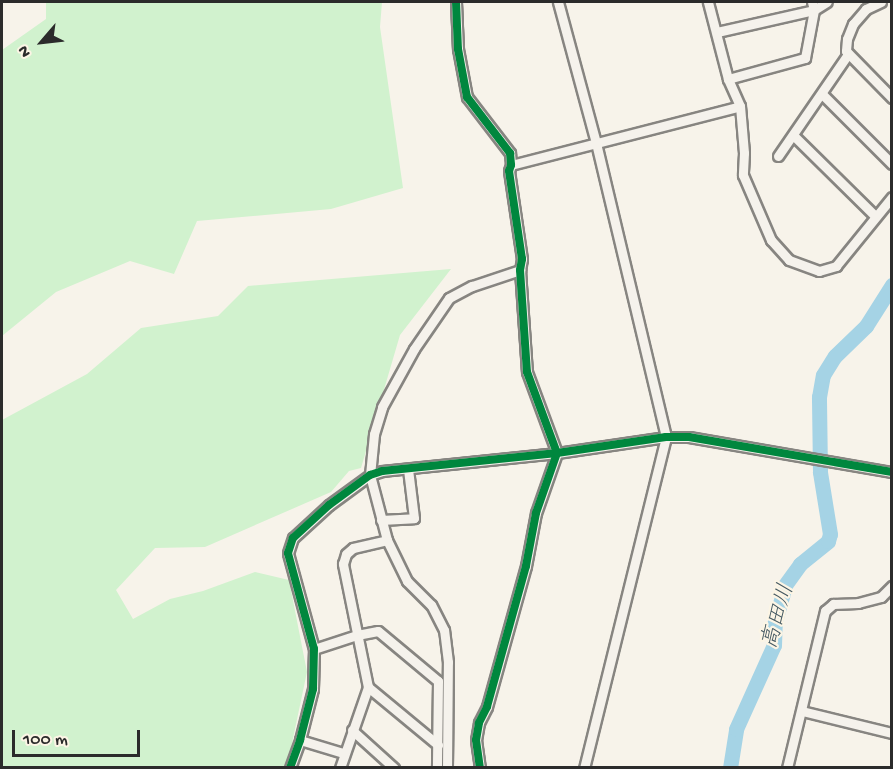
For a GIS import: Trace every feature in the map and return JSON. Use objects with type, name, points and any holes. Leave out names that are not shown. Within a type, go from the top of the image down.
[{"type":"street","points":[[456,2],[458,49],[467,97],[510,153],[509,171],[522,259],[520,270],[527,372],[557,453],[536,513],[526,566],[487,707],[480,723],[476,747],[480,768]]},
{"type":"street","points":[[558,2],[596,143],[666,437],[584,768]]},
{"type":"street","points":[[708,2],[728,80],[740,106],[744,153],[743,175],[771,240],[789,260],[819,271],[836,266],[891,197]]},
{"type":"street","points":[[717,32],[827,2]]},
{"type":"street","points":[[881,2],[866,9],[853,24],[845,46],[848,54],[891,98]]},
{"type":"street","points":[[728,80],[805,58],[813,6]]},
{"type":"street","points":[[778,156],[848,54]]},
{"type":"street","points":[[822,94],[891,164]]},
{"type":"street","points":[[511,165],[740,106]]},
{"type":"street","points":[[793,135],[875,216]]},
{"type":"street","points":[[447,768],[448,662],[444,630],[431,605],[407,580],[387,540],[370,475],[374,434],[382,407],[431,321],[449,298],[472,286],[520,270]]},
{"type":"street","points":[[290,768],[313,689],[314,649],[288,553],[293,538],[329,505],[370,475],[557,453],[666,437],[689,437],[891,472]]},
{"type":"street","points":[[381,520],[414,518],[408,469]]},
{"type":"street","points":[[340,768],[343,753],[368,687],[343,564],[346,554],[354,548],[387,540]]},
{"type":"street","points":[[787,768],[825,611],[833,604],[858,603],[881,597],[891,586]]},
{"type":"street","points":[[314,649],[357,635],[378,631],[438,681],[437,768]]},
{"type":"street","points":[[368,687],[438,745]]},
{"type":"street","points":[[802,711],[891,733]]},
{"type":"street","points":[[352,730],[394,768]]},
{"type":"street","points":[[300,740],[343,753]]},
{"type":"green space","points":[[46,2],[382,2],[380,27],[403,188],[331,209],[197,221],[174,274],[130,261],[56,292],[2,336],[2,50],[46,19]]},
{"type":"green space","points":[[451,269],[400,335],[361,468],[349,471],[331,492],[205,547],[155,548],[116,590],[133,619],[170,599],[203,591],[255,572],[289,580],[307,672],[287,767],[2,768],[2,420],[87,374],[141,328],[218,316],[248,286]]},
{"type":"waterway","name":"高田川","points":[[730,768],[736,729],[774,645],[775,621],[785,585],[800,564],[828,541],[830,534],[820,472],[819,397],[823,375],[835,356],[866,326],[892,285]]},
{"type":"cycle path","points":[[456,2],[458,49],[467,97],[510,153],[509,171],[522,259],[520,270],[527,372],[557,453],[536,513],[526,566],[487,707],[479,723],[476,740],[480,768]]},
{"type":"cycle path","points":[[290,768],[313,689],[314,649],[288,553],[293,538],[329,505],[370,475],[382,471],[557,453],[666,437],[689,437],[892,472]]}]
